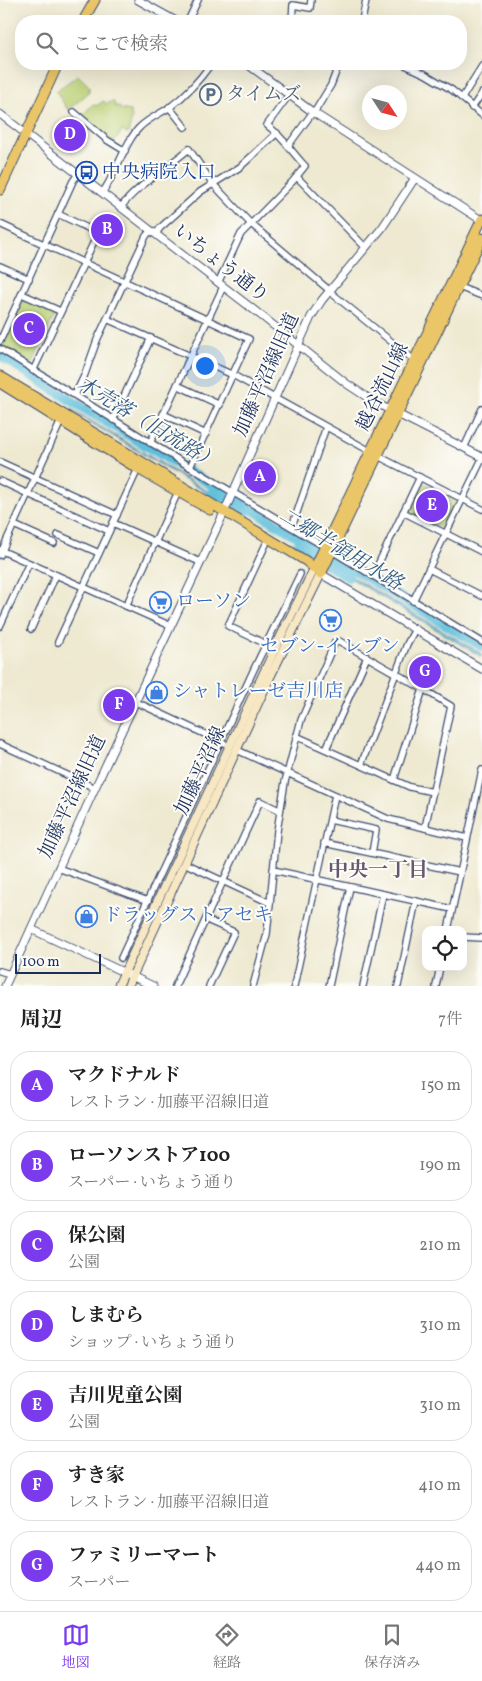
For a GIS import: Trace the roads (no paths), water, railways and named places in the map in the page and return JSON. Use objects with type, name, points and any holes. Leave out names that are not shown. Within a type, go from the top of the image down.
[{"type":"main road","points":[[86,15],[95,0]]},
{"type":"main road","points":[[0,190],[55,70]]},
{"type":"main road","name":"越谷流山線","points":[[394,412],[414,360],[482,220]]},
{"type":"main road","name":"越谷流山線","points":[[317,568],[482,238]]},
{"type":"main road","points":[[0,376],[317,568]]},
{"type":"main road","points":[[0,383],[138,469],[178,492],[224,512],[266,544],[303,566],[317,568]]},
{"type":"main road","name":"加藤平沼線","points":[[233,748],[263,674],[317,568]]},
{"type":"main road","name":"加藤平沼線","points":[[128,986],[181,862],[317,568]]},
{"type":"main road","name":"加藤平沼線","points":[[118,986],[135,939],[181,862]]},
{"type":"street","points":[[138,0],[165,15]]},
{"type":"street","points":[[191,15],[198,0]]},
{"type":"street","points":[[292,15],[293,5],[310,8],[311,0]]},
{"type":"street","points":[[363,15],[366,0]]},
{"type":"street","points":[[462,98],[482,66]]},
{"type":"street","points":[[102,193],[110,182],[133,135],[140,127],[169,107],[196,84],[206,70]]},
{"type":"street","points":[[255,70],[313,112],[482,220]]},
{"type":"street","points":[[288,146],[331,85],[337,70]]},
{"type":"street","points":[[415,70],[434,79],[462,98],[482,115]]},
{"type":"street","points":[[472,108],[482,93]]},
{"type":"street","points":[[150,442],[207,319],[240,234],[305,166],[277,133],[267,126],[289,95]]},
{"type":"street","points":[[169,107],[185,127]]},
{"type":"street","points":[[74,112],[107,140],[125,151]]},
{"type":"street","name":"いちょう通り","points":[[0,114],[346,384],[394,412],[482,458]]},
{"type":"street","points":[[75,396],[97,340],[125,281],[153,232],[200,192],[240,167],[277,133]]},
{"type":"street","points":[[121,208],[148,182],[189,149],[213,184],[250,223],[329,291],[414,360]]},
{"type":"street","points":[[0,341],[78,174]]},
{"type":"street","points":[[296,177],[366,248]]},
{"type":"street","name":"加藤平沼線旧道","points":[[5,986],[233,493],[311,317],[329,291],[366,248],[415,178]]},
{"type":"street","points":[[33,371],[98,233],[58,214]]},
{"type":"street","points":[[0,224],[250,339],[190,467]]},
{"type":"street","points":[[0,266],[29,279]]},
{"type":"street","points":[[459,287],[482,296]]},
{"type":"street","points":[[22,294],[60,311]]},
{"type":"street","points":[[107,319],[233,375],[374,453],[482,509]]},
{"type":"street","points":[[113,420],[151,338]]},
{"type":"street","points":[[0,349],[190,467],[482,642]]},
{"type":"street","points":[[177,385],[220,405]]},
{"type":"street","points":[[464,448],[482,409]]},
{"type":"street","points":[[163,414],[206,434]]},
{"type":"street","points":[[61,421],[1,552],[171,626]]},
{"type":"street","points":[[292,527],[326,427]]},
{"type":"street","points":[[414,601],[482,458]]},
{"type":"street","points":[[0,462],[117,515]]},
{"type":"street","points":[[58,642],[138,469]]},
{"type":"street","points":[[373,576],[420,477]]},
{"type":"street","points":[[0,481],[109,531]]},
{"type":"street","points":[[126,606],[178,492]]},
{"type":"street","points":[[403,512],[482,552]]},
{"type":"street","points":[[113,523],[200,562]]},
{"type":"street","points":[[14,525],[54,543]]},
{"type":"street","points":[[58,535],[99,553]]},
{"type":"street","points":[[266,544],[228,626],[266,644]]},
{"type":"street","points":[[0,626],[29,563]]},
{"type":"street","points":[[317,568],[414,631],[482,669]]},
{"type":"street","points":[[429,569],[482,596]]},
{"type":"street","points":[[121,958],[135,939],[148,901],[168,856],[300,574]]},
{"type":"street","points":[[31,629],[56,575]]},
{"type":"street","points":[[361,766],[414,631]]},
{"type":"street","points":[[253,986],[267,934],[279,810],[296,736],[309,700],[335,642],[339,641],[451,706],[425,828]]},
{"type":"street","points":[[326,749],[367,657]]},
{"type":"street","points":[[254,670],[263,674]]},
{"type":"street","points":[[394,780],[423,689]]},
{"type":"street","points":[[136,702],[388,819],[467,838]]},
{"type":"street","points":[[296,736],[410,787],[432,792]]},
{"type":"street","points":[[0,745],[95,788]]},
{"type":"street","points":[[449,926],[482,770]]},
{"type":"street","points":[[294,986],[335,795]]},
{"type":"street","points":[[175,986],[260,802],[279,810]]},
{"type":"street","points":[[330,820],[376,830],[372,853]]},
{"type":"street","points":[[324,843],[460,872]]},
{"type":"street","points":[[168,856],[270,903]]},
{"type":"street","points":[[58,868],[148,901]]},
{"type":"street","points":[[273,870],[452,909]]},
{"type":"street","points":[[329,986],[350,887]]},
{"type":"street","points":[[363,986],[383,894]]},
{"type":"street","points":[[398,986],[416,902]]},
{"type":"street","points":[[207,920],[234,932],[209,986]]},
{"type":"street","points":[[31,929],[153,986]]},
{"type":"street","points":[[467,937],[482,938]]},
{"type":"street","points":[[0,971],[10,974]]},
{"type":"street","points":[[436,986],[439,971]]},
{"type":"water","points":[[71,409],[222,500],[220,501]]},
{"type":"water","points":[[337,568],[482,654],[482,657],[337,570]]},
{"type":"waterway","name":"木売落（旧流路）","points":[[0,355],[75,403],[482,646]]},
{"type":"waterway","name":"二郷半領用水路","points":[[210,494],[245,516]]},
{"type":"waterway","name":"二郷半領用水路","points":[[296,546],[348,577]]},
{"type":"place","name":"タイムズ","points":[[210,95]]},
{"type":"place","name":"しまむら","points":[[70,135]]},
{"type":"place","name":"中央病院入口","points":[[86,173]]},
{"type":"place","name":"ローソンストア100","points":[[107,230]]},
{"type":"place","name":"保公園","points":[[29,329]]},
{"type":"place","name":"マクドナルド","points":[[260,477]]},
{"type":"place","name":"吉川児童公園","points":[[432,506]]},
{"type":"place","name":"ローソン","points":[[160,602]]},
{"type":"place","name":"セブン-イレブン","points":[[330,621]]},
{"type":"place","name":"ファミリーマート","points":[[425,672]]},
{"type":"place","name":"シャトレーゼ吉川店","points":[[157,692]]},
{"type":"place","name":"すき家","points":[[119,705]]},
{"type":"place","name":"ドラッグストアセキ","points":[[87,916]]},
{"type":"district","name":"中央一丁目","points":[[378,871]]}]
